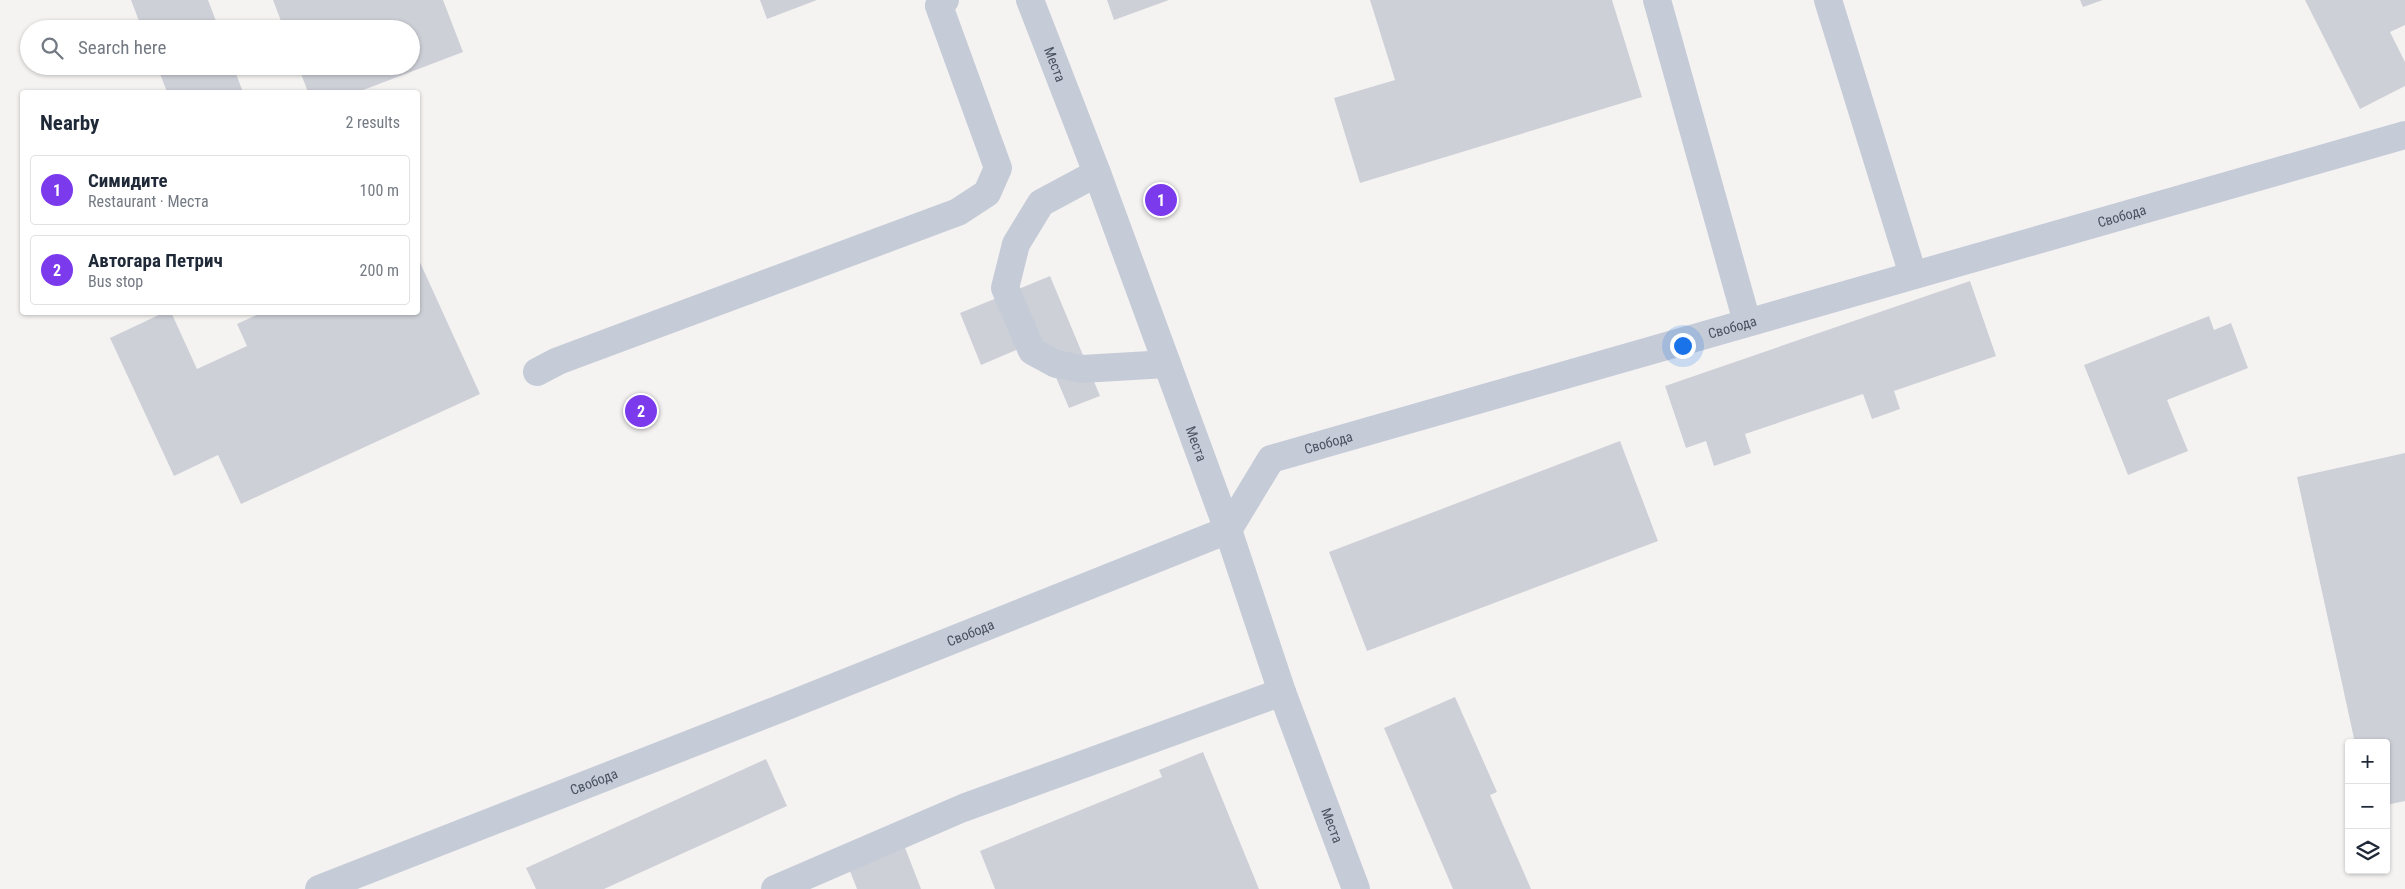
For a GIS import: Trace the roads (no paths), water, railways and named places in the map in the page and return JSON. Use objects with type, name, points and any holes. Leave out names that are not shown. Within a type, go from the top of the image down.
[{"type":"street","points":[[537,372],[558,361],[958,212],[987,193],[998,168],[940,6],[945,0]]},
{"type":"street","name":"Места","points":[[1030,0],[1097,173],[1228,530],[1282,692],[1356,889]]},
{"type":"street","points":[[1657,0],[1747,322]]},
{"type":"street","points":[[1828,0],[1913,275]]},
{"type":"street","name":"Свобода","points":[[319,889],[782,708],[1228,530],[1271,459],[2405,135]]},
{"type":"street","points":[[1097,173],[1041,203],[1016,244],[1005,288],[1032,351],[1056,364],[1082,369],[1167,364]]},
{"type":"street","points":[[775,889],[963,808],[1282,692]]},
{"type":"place","name":"Симидите","points":[[1161,200]]},
{"type":"place","name":"Автогара Петрич","points":[[641,411]]}]
